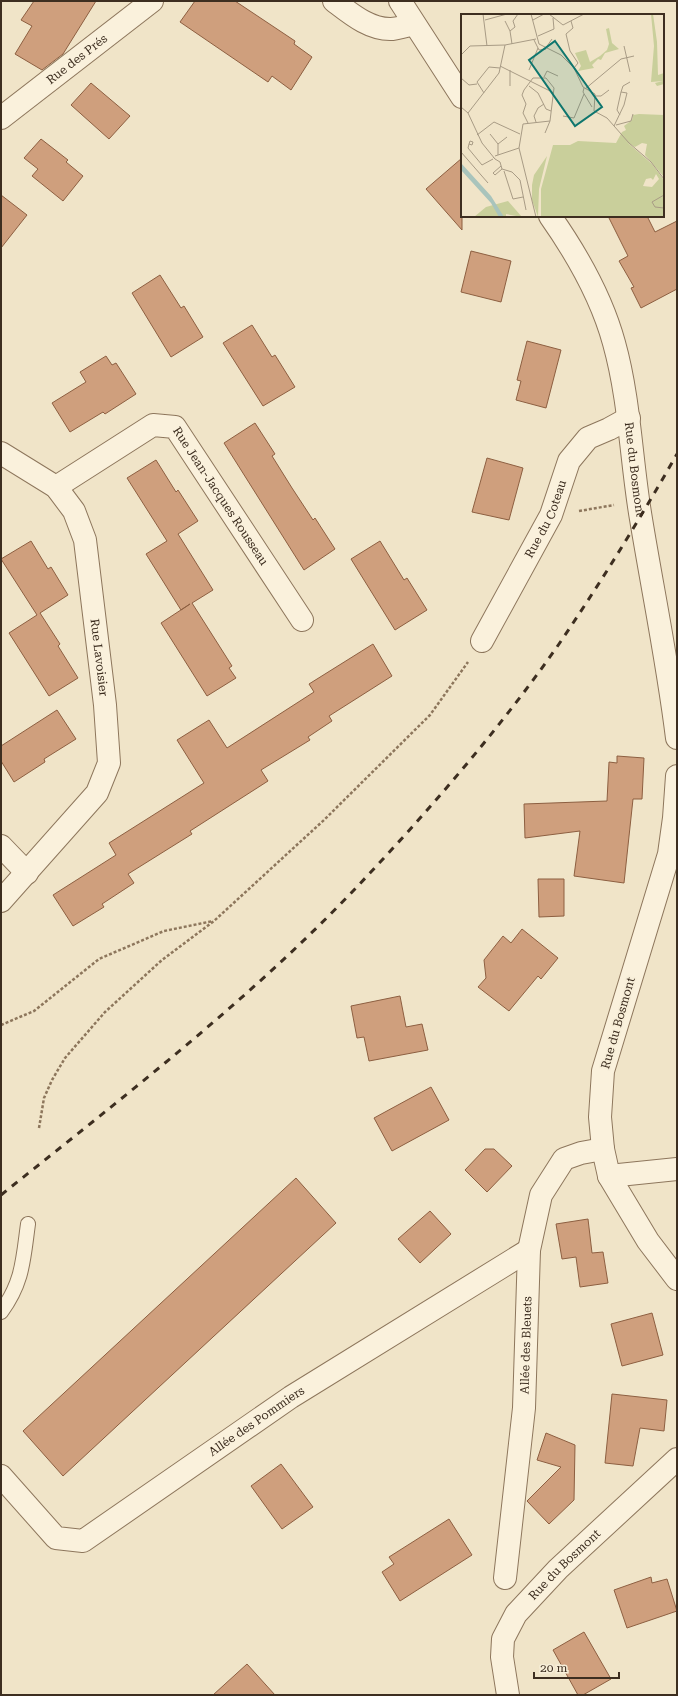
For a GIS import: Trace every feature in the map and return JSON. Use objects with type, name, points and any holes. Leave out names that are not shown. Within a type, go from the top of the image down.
[{"type":"street","name":"Rue des Prés","points":[[1,118],[152,1]]},
{"type":"street","points":[[334,1],[374,27],[391,29],[414,24]]},
{"type":"street","points":[[402,2],[414,24],[461,95]]},
{"type":"street","name":"Rue du Bosmont","points":[[551,217],[576,254],[602,308],[614,343],[628,418],[639,501],[674,687],[677,738]]},
{"type":"street","name":"Rue du Coteau","points":[[482,641],[551,515],[569,461],[588,438],[609,429],[628,418]]},
{"type":"street","name":"Rue Jean-Jacques Rousseau","points":[[56,487],[153,425],[175,427],[302,620]]},
{"type":"street","name":"Rue Lavoisier","points":[[1,452],[56,487],[74,511],[85,540],[105,704],[109,763],[97,793],[1,901]]},
{"type":"street","name":"Rue du Bosmont","points":[[677,776],[674,818],[669,854],[603,1071],[600,1117],[603,1149],[609,1176],[648,1241],[677,1279]]},
{"type":"street","points":[[1,846],[27,873]]},
{"type":"street","name":"Allée des Bleuets","points":[[505,1578],[524,1408],[529,1250],[541,1195],[564,1159],[581,1153],[603,1149]]},
{"type":"street","points":[[609,1176],[677,1169]]},
{"type":"street","name":"Allée des Pommiers","points":[[2,1480],[56,1538],[82,1541],[291,1397],[529,1250]]},
{"type":"street","name":"Rue du Bosmont","points":[[508,1695],[502,1657],[503,1640],[516,1614],[558,1569],[677,1459]]},
{"type":"lane","points":[[1,1312],[11,1298],[19,1281],[28,1224]]},
{"type":"path","points":[[551,515],[639,501]]},
{"type":"path","points":[[39,1128],[44,1098],[52,1080],[65,1058],[105,1012],[162,960],[214,921],[318,826],[417,729],[446,693],[482,641]]},
{"type":"path","points":[[1,1025],[34,1011],[99,959],[164,931],[214,921]]},
{"type":"building","points":[[34,1],[96,1],[63,54],[42,70],[15,54],[32,26],[21,20]]},
{"type":"building","points":[[195,1],[235,1],[295,41],[294,44],[312,57],[291,90],[272,76],[268,82],[180,22]]},
{"type":"building","points":[[91,83],[130,116],[109,139],[71,105]]},
{"type":"building","points":[[41,139],[68,160],[66,162],[83,176],[63,201],[32,176],[38,169],[24,158]]},
{"type":"building","points":[[461,159],[462,230],[426,189]]},
{"type":"building","points":[[1,195],[27,215],[1,248]]},
{"type":"building","points":[[608,217],[648,217],[655,232],[677,221],[677,289],[641,308],[631,288],[634,287],[619,261],[628,256]]},
{"type":"building","points":[[471,251],[511,261],[501,302],[461,292]]},
{"type":"building","points":[[160,275],[181,308],[184,306],[203,337],[171,357],[132,293]]},
{"type":"building","points":[[252,325],[272,357],[275,355],[295,387],[263,406],[223,343]]},
{"type":"building","points":[[527,341],[561,350],[546,408],[516,400],[521,381],[517,380]]},
{"type":"building","points":[[106,356],[112,365],[116,363],[136,394],[105,414],[103,412],[70,432],[52,403],[86,382],[80,372]]},
{"type":"building","points":[[255,423],[275,454],[272,456],[292,488],[313,520],[315,518],[335,549],[304,570],[224,443]]},
{"type":"building","points":[[487,458],[523,468],[509,520],[472,512]]},
{"type":"building","points":[[156,460],[176,492],[178,490],[198,521],[178,534],[213,590],[192,603],[232,666],[229,668],[236,678],[207,696],[161,623],[181,610],[146,554],[167,541],[127,478]]},
{"type":"building","points":[[31,541],[48,569],[51,567],[68,595],[40,613],[60,644],[58,646],[78,678],[49,696],[9,633],[37,615],[1,559]]},
{"type":"building","points":[[380,541],[404,580],[407,578],[427,610],[395,630],[351,559]]},
{"type":"building","points":[[373,644],[392,676],[329,716],[332,721],[308,737],[310,740],[261,770],[268,781],[190,831],[192,834],[128,874],[134,883],[102,904],[104,907],[73,926],[53,895],[116,855],[109,843],[204,783],[177,740],[209,720],[227,748],[314,692],[309,684]]},
{"type":"building","points":[[57,710],[76,739],[44,759],[45,762],[14,782],[1,761],[1,746]]},
{"type":"building","points":[[617,756],[644,758],[642,799],[633,799],[624,883],[574,876],[580,831],[525,838],[524,804],[607,801],[609,762],[617,763]]},
{"type":"building","points":[[538,879],[564,879],[564,916],[539,917]]},
{"type":"building","points":[[522,929],[558,958],[541,979],[538,976],[509,1011],[478,987],[486,978],[484,960],[503,936],[511,943]]},
{"type":"building","points":[[400,996],[406,1027],[422,1024],[428,1050],[369,1061],[364,1037],[357,1038],[351,1006]]},
{"type":"building","points":[[431,1087],[449,1120],[392,1151],[374,1118]]},
{"type":"building","points":[[485,1149],[494,1149],[512,1166],[487,1192],[465,1170]]},
{"type":"building","points":[[296,1178],[336,1223],[63,1476],[23,1431]]},
{"type":"building","points":[[430,1211],[451,1234],[420,1263],[398,1239]]},
{"type":"building","points":[[588,1219],[592,1253],[603,1252],[608,1283],[580,1287],[576,1257],[562,1259],[556,1224]]},
{"type":"building","points":[[652,1313],[663,1355],[622,1366],[611,1324]]},
{"type":"building","points":[[612,1394],[667,1400],[664,1431],[640,1428],[633,1466],[605,1463]]},
{"type":"building","points":[[546,1433],[575,1445],[574,1500],[549,1524],[527,1501],[561,1467],[537,1460]]},
{"type":"building","points":[[281,1464],[313,1507],[282,1529],[251,1486]]},
{"type":"building","points":[[449,1519],[472,1555],[400,1601],[382,1572],[394,1564],[389,1557]]},
{"type":"building","points":[[651,1577],[652,1583],[667,1579],[677,1611],[627,1628],[614,1590]]},
{"type":"building","points":[[584,1632],[611,1679],[583,1695],[578,1695],[553,1650]]},
{"type":"building","points":[[247,1664],[275,1695],[213,1695]]},
{"type":"railway","points":[[1,1195],[138,1085],[227,1010],[313,931],[381,861],[487,740],[536,676],[605,574],[677,454]]}]
